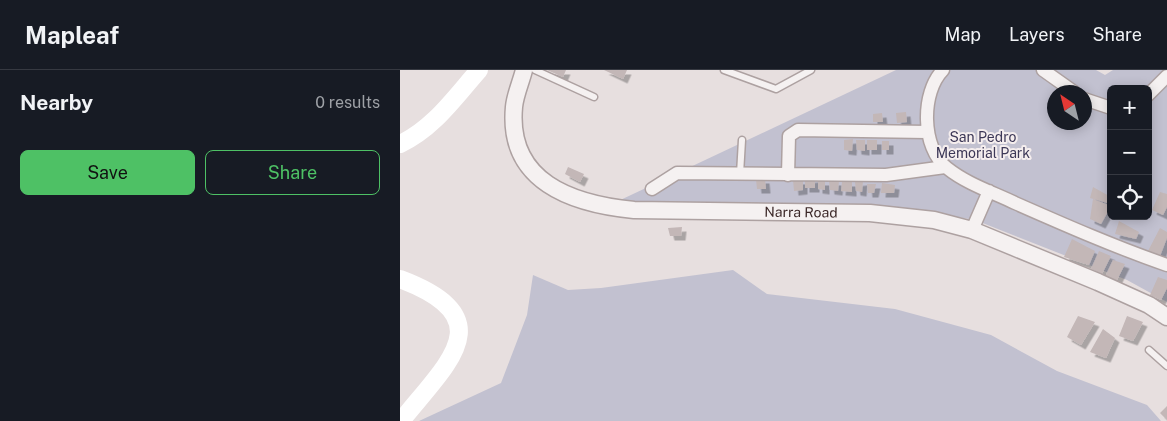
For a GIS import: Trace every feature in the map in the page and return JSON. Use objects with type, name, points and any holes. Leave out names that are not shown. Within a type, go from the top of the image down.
[{"type":"main road","points":[[400,144],[424,130],[442,114],[479,70]]},
{"type":"main road","points":[[400,279],[426,288],[444,301],[460,329],[459,340],[443,368],[401,421]]},
{"type":"street","name":"Narra Road","points":[[524,70],[514,105],[513,124],[518,147],[530,170],[558,191],[605,207],[634,210],[877,214],[934,220],[972,230],[1098,282],[1149,305],[1167,317]]},
{"type":"street","points":[[944,70],[930,95],[927,132],[945,167],[989,191],[1116,247],[1167,265]]},
{"type":"street","points":[[1043,70],[1064,85]]},
{"type":"street","points":[[1152,91],[1167,76]]},
{"type":"street","points":[[1092,102],[1107,107]]},
{"type":"street","points":[[788,175],[789,136],[798,130],[927,132]]},
{"type":"street","points":[[652,189],[677,173],[886,175],[945,167]]},
{"type":"street","points":[[972,230],[989,191]]},
{"type":"lane","points":[[535,70],[594,97]]},
{"type":"lane","points":[[724,70],[776,89],[811,70]]},
{"type":"lane","points":[[740,174],[742,140]]},
{"type":"lane","points":[[1149,350],[1167,366]]},
{"type":"green space","name":"San Pedro Memorial Park","points":[[896,70],[1096,70],[1105,75],[1113,70],[1167,70],[1167,302],[1127,280],[975,220],[910,209],[614,203]]},
{"type":"green space","points":[[733,270],[767,294],[895,309],[991,335],[1057,371],[1147,405],[1161,421],[419,421],[501,383],[527,315],[533,275],[568,290],[601,288]]},
{"type":"building","points":[[547,70],[566,70],[563,77]]},
{"type":"building","points":[[604,70],[627,70],[623,79]]},
{"type":"building","points":[[906,112],[907,122],[897,123],[896,113]]},
{"type":"building","points":[[882,113],[883,122],[873,122],[873,114]]},
{"type":"building","points":[[853,139],[852,151],[844,150],[844,140]]},
{"type":"building","points":[[856,140],[865,140],[865,151],[857,150]]},
{"type":"building","points":[[867,140],[877,140],[877,150],[867,150]]},
{"type":"building","points":[[882,141],[889,141],[889,150],[882,150]]},
{"type":"building","points":[[568,167],[584,174],[580,182],[565,174]]},
{"type":"building","points":[[815,178],[815,188],[805,188],[805,179]]},
{"type":"building","points":[[756,179],[765,179],[766,189],[757,189]]},
{"type":"building","points":[[793,180],[803,180],[803,190],[794,191]]},
{"type":"building","points":[[818,181],[825,181],[825,190],[818,189]]},
{"type":"building","points":[[829,181],[839,181],[838,191],[830,190]]},
{"type":"building","points":[[863,181],[862,192],[856,191],[855,182]]},
{"type":"building","points":[[842,182],[852,182],[852,192],[841,191]]},
{"type":"building","points":[[882,183],[895,185],[894,193],[881,193]]},
{"type":"building","points":[[867,184],[876,184],[874,193],[868,193]]},
{"type":"building","points":[[1093,187],[1107,195],[1107,203],[1090,198]]},
{"type":"building","points":[[1160,192],[1167,194],[1167,207],[1163,215],[1152,210]]},
{"type":"building","points":[[1093,199],[1107,204],[1107,213],[1101,224],[1090,219]]},
{"type":"building","points":[[1119,221],[1139,232],[1136,239],[1115,234]]},
{"type":"building","points":[[682,227],[681,236],[670,236],[668,228]]},
{"type":"building","points":[[1160,228],[1167,232],[1167,238],[1160,256],[1148,251]]},
{"type":"building","points":[[1072,239],[1095,251],[1089,265],[1064,257]]},
{"type":"building","points":[[1099,251],[1111,256],[1102,274],[1091,269]]},
{"type":"building","points":[[1113,260],[1125,264],[1116,282],[1105,277]]},
{"type":"building","points":[[1158,277],[1167,280],[1167,288],[1161,300],[1150,295]]},
{"type":"building","points":[[1078,316],[1095,322],[1081,345],[1067,337]]},
{"type":"building","points":[[1127,316],[1143,322],[1133,341],[1119,336]]},
{"type":"building","points":[[1103,329],[1115,338],[1106,358],[1090,352]]},
{"type":"building","points":[[1167,406],[1167,420],[1160,413]]}]
